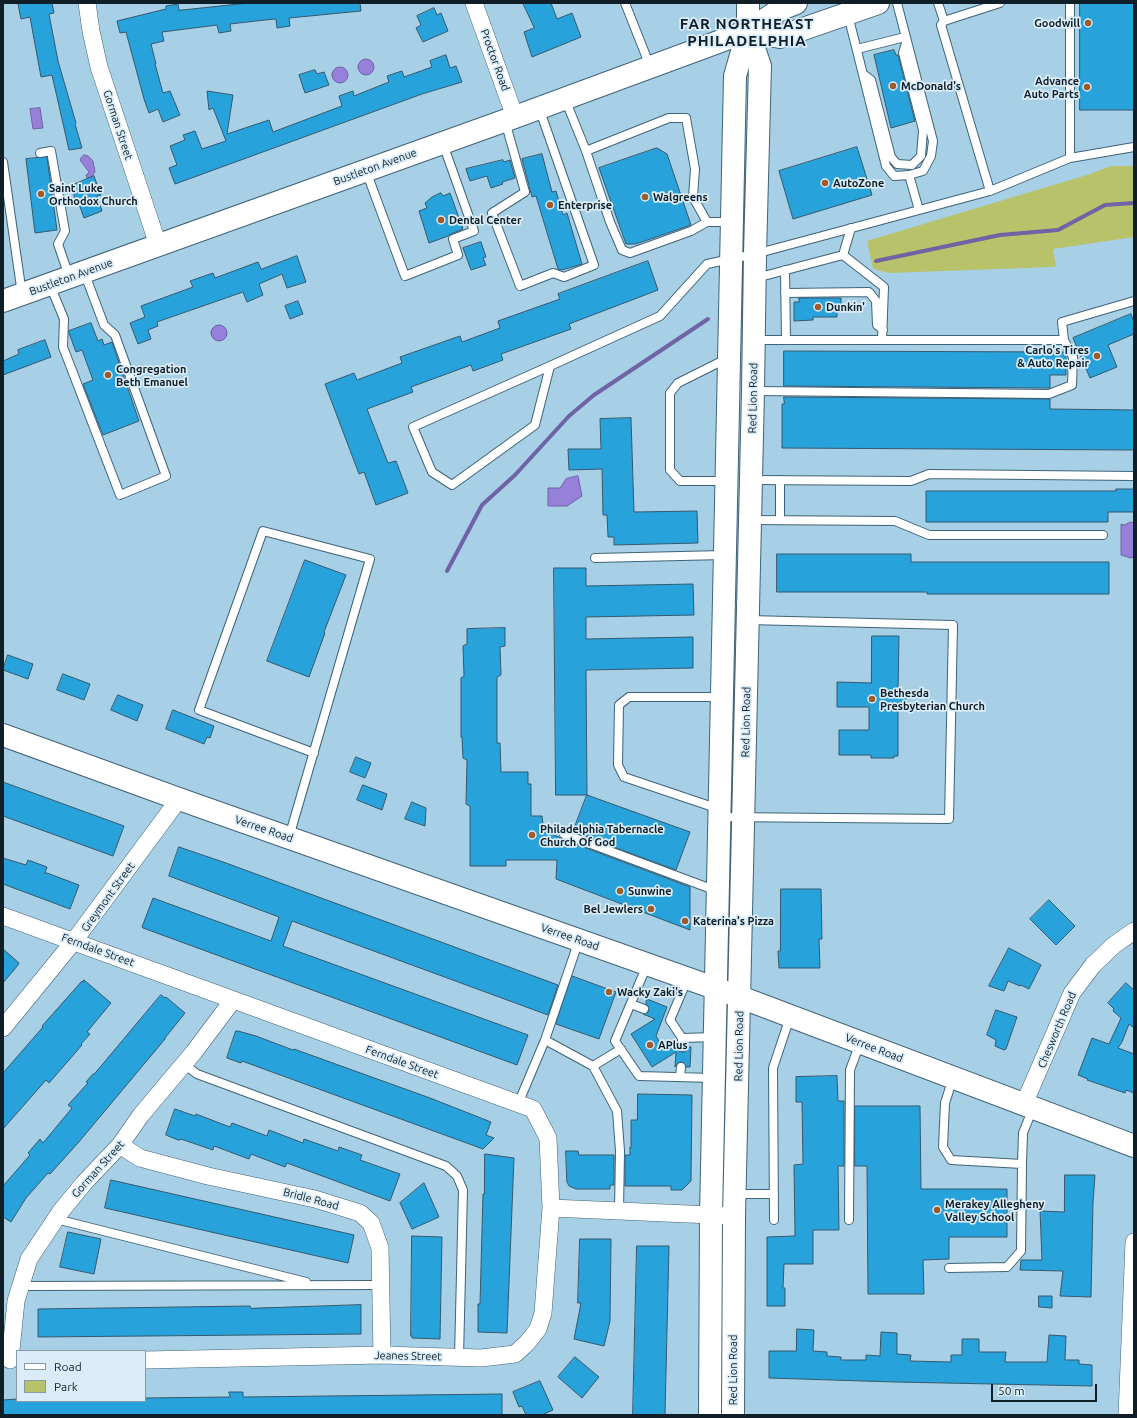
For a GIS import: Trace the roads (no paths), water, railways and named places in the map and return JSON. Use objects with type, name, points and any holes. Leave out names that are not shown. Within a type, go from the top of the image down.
[{"type":"main road","name":"Red Lion Road","points":[[733,1415],[734,1216],[750,520],[738,483],[729,357],[735,76],[748,31],[748,3]]},
{"type":"main road","name":"Bustleton Avenue","points":[[12,298],[748,31],[780,9],[796,3]]},
{"type":"main road","points":[[748,31],[780,37],[878,3]]},
{"type":"main road","name":"Red Lion Road","points":[[710,1415],[711,1215],[724,557],[753,391],[760,66],[748,31]]},
{"type":"main road","points":[[724,557],[749,558]]},
{"type":"main road","name":"Verree Road","points":[[3,735],[178,799],[740,997],[1134,1146]]},
{"type":"main road","points":[[719,813],[744,814]]},
{"type":"street","name":"Gorman Street","points":[[88,3],[90,32],[99,67],[158,245]]},
{"type":"street","name":"Proctor Road","points":[[474,3],[510,118]]},
{"type":"street","name":"Greymont Street","points":[[3,1028],[74,941],[178,799]]},
{"type":"street","name":"Ferndale Street","points":[[3,916],[533,1109],[548,1138],[551,1208]]},
{"type":"street","name":"Chesworth Road","points":[[1029,1106],[1041,1069],[1072,992],[1093,965],[1114,946],[1134,931]]},
{"type":"street","name":"Gorman Street","points":[[10,1360],[16,1301],[29,1259],[56,1219],[84,1183],[120,1145],[140,1115],[184,1064],[233,1000]]},
{"type":"street","name":"Bridle Road","points":[[120,1145],[140,1158],[208,1176],[315,1199],[360,1213],[371,1224],[380,1248],[382,1355]]},
{"type":"street","name":"Jeanes Street","points":[[146,1360],[382,1355],[481,1358],[515,1354],[527,1343],[538,1329],[543,1313],[551,1208]]},
{"type":"street","points":[[551,1208],[734,1216]]},
{"type":"street","points":[[1127,1415],[1134,1242]]},
{"type":"street","points":[[710,1415],[715,1415]]},
{"type":"lane","points":[[625,3],[650,67]]},
{"type":"lane","points":[[848,14],[886,166],[894,176],[909,175],[923,171],[931,156],[933,141],[897,3]]},
{"type":"lane","points":[[938,3],[944,21]]},
{"type":"lane","points":[[990,191],[941,25],[944,21],[1000,3]]},
{"type":"lane","points":[[1070,3],[1070,158]]},
{"type":"lane","points":[[857,49],[906,40]]},
{"type":"lane","points":[[863,74],[871,80],[891,158],[897,164],[912,165],[921,156],[923,130],[903,53],[906,40]]},
{"type":"lane","points":[[565,98],[586,151],[610,222],[622,250],[630,253],[691,231],[707,222],[731,222]]},
{"type":"lane","points":[[510,118],[525,192],[492,213],[520,286],[553,274],[564,277],[594,264],[538,108]]},
{"type":"lane","points":[[586,151],[669,118],[686,118],[695,169],[693,197],[707,222]]},
{"type":"lane","points":[[366,170],[405,276],[458,255],[453,239],[474,231],[442,143]]},
{"type":"lane","points":[[550,366],[535,425],[452,485],[432,472],[412,427],[660,316],[707,264],[755,254],[990,191],[1070,158],[1134,147]]},
{"type":"lane","points":[[40,152],[51,151],[65,231],[58,244],[68,278],[104,324],[115,335],[166,476],[120,495],[63,347],[68,278]]},
{"type":"lane","points":[[3,162],[12,298]]},
{"type":"lane","points":[[909,175],[919,210]]},
{"type":"lane","points":[[843,255],[852,228]]},
{"type":"lane","points":[[755,278],[843,255]]},
{"type":"lane","points":[[843,255],[884,287],[882,340]]},
{"type":"lane","points":[[785,270],[786,340]]},
{"type":"lane","points":[[785,293],[869,292],[876,301],[877,325],[882,330]]},
{"type":"lane","points":[[753,391],[1049,394],[1072,385],[1073,357],[1064,340],[1062,322],[1134,301]]},
{"type":"lane","points":[[754,340],[1064,340]]},
{"type":"lane","points":[[729,357],[678,383],[670,394],[670,470],[680,481],[738,483],[780,480],[911,481],[929,474],[1134,476]]},
{"type":"lane","points":[[780,480],[780,520]]},
{"type":"lane","points":[[750,520],[895,521],[929,535],[1103,536]]},
{"type":"lane","points":[[289,838],[314,753],[370,559],[263,531],[199,710],[314,753]]},
{"type":"lane","points":[[595,558],[724,557]]},
{"type":"lane","points":[[744,814],[949,819],[950,795],[953,625],[748,620]]},
{"type":"lane","points":[[719,813],[624,777],[618,765],[619,705],[629,697],[722,697]]},
{"type":"lane","points":[[564,834],[717,891]]},
{"type":"lane","points":[[518,1104],[545,1040],[579,940]]},
{"type":"lane","points":[[648,965],[615,1041],[639,1076],[714,1078]]},
{"type":"lane","points":[[682,1047],[682,1038],[667,1019],[688,979]]},
{"type":"lane","points":[[631,1004],[644,1009]]},
{"type":"lane","points":[[774,1220],[773,1068],[791,1016]]},
{"type":"lane","points":[[682,1038],[714,1037]]},
{"type":"lane","points":[[545,1040],[593,1066],[617,1111],[620,1151],[619,1211]]},
{"type":"lane","points":[[849,1220],[850,1070],[860,1042]]},
{"type":"lane","points":[[593,1066],[621,1049]]},
{"type":"lane","points":[[184,1064],[197,1074],[446,1166],[457,1176],[463,1190],[459,1357]]},
{"type":"lane","points":[[680,1067],[680,1077]]},
{"type":"lane","points":[[953,1077],[945,1103],[942,1147],[951,1160],[1022,1164]]},
{"type":"lane","points":[[949,1268],[1007,1267],[1020,1251],[1023,1133],[1029,1106]]},
{"type":"lane","points":[[735,1194],[774,1194]]},
{"type":"lane","points":[[56,1219],[319,1285]]},
{"type":"lane","points":[[21,1286],[381,1285]]},
{"type":"waterway","points":[[876,261],[1000,235],[1058,230],[1105,205],[1134,203]]},
{"type":"waterway","points":[[447,571],[482,505],[515,475],[569,416],[594,395],[708,319]]},
{"type":"place","name":"Goodwill","points":[[1088,23]]},
{"type":"place","name":"McDonald's","points":[[893,86]]},
{"type":"place","name":"Advance Auto Parts","points":[[1087,87]]},
{"type":"place","name":"AutoZone","points":[[825,183]]},
{"type":"place","name":"Saint Luke Orthodox Church","points":[[41,194]]},
{"type":"place","name":"Walgreens","points":[[645,197]]},
{"type":"place","name":"Enterprise","points":[[550,205]]},
{"type":"place","name":"Dental Center","points":[[441,220]]},
{"type":"place","name":"Dunkin'","points":[[818,307]]},
{"type":"place","name":"Carlo's Tires & Auto Repair","points":[[1097,356]]},
{"type":"place","name":"Congregation Beth Emanuel","points":[[108,375]]},
{"type":"place","name":"Bethesda Presbyterian Church","points":[[872,699]]},
{"type":"place","name":"Philadelphia Tabernacle Church Of God","points":[[532,835]]},
{"type":"place","name":"Sunwine","points":[[620,891]]},
{"type":"place","name":"Bel Jewlers","points":[[651,909]]},
{"type":"place","name":"Katerina's Pizza","points":[[685,921]]},
{"type":"place","name":"Wacky Zaki's","points":[[609,992]]},
{"type":"place","name":"APlus","points":[[650,1045]]},
{"type":"place","name":"Merakey Allegheny Valley School","points":[[937,1210]]},
{"type":"district","name":"FAR NORTHEAST PHILADELPHIA","points":[[747,32]]}]
